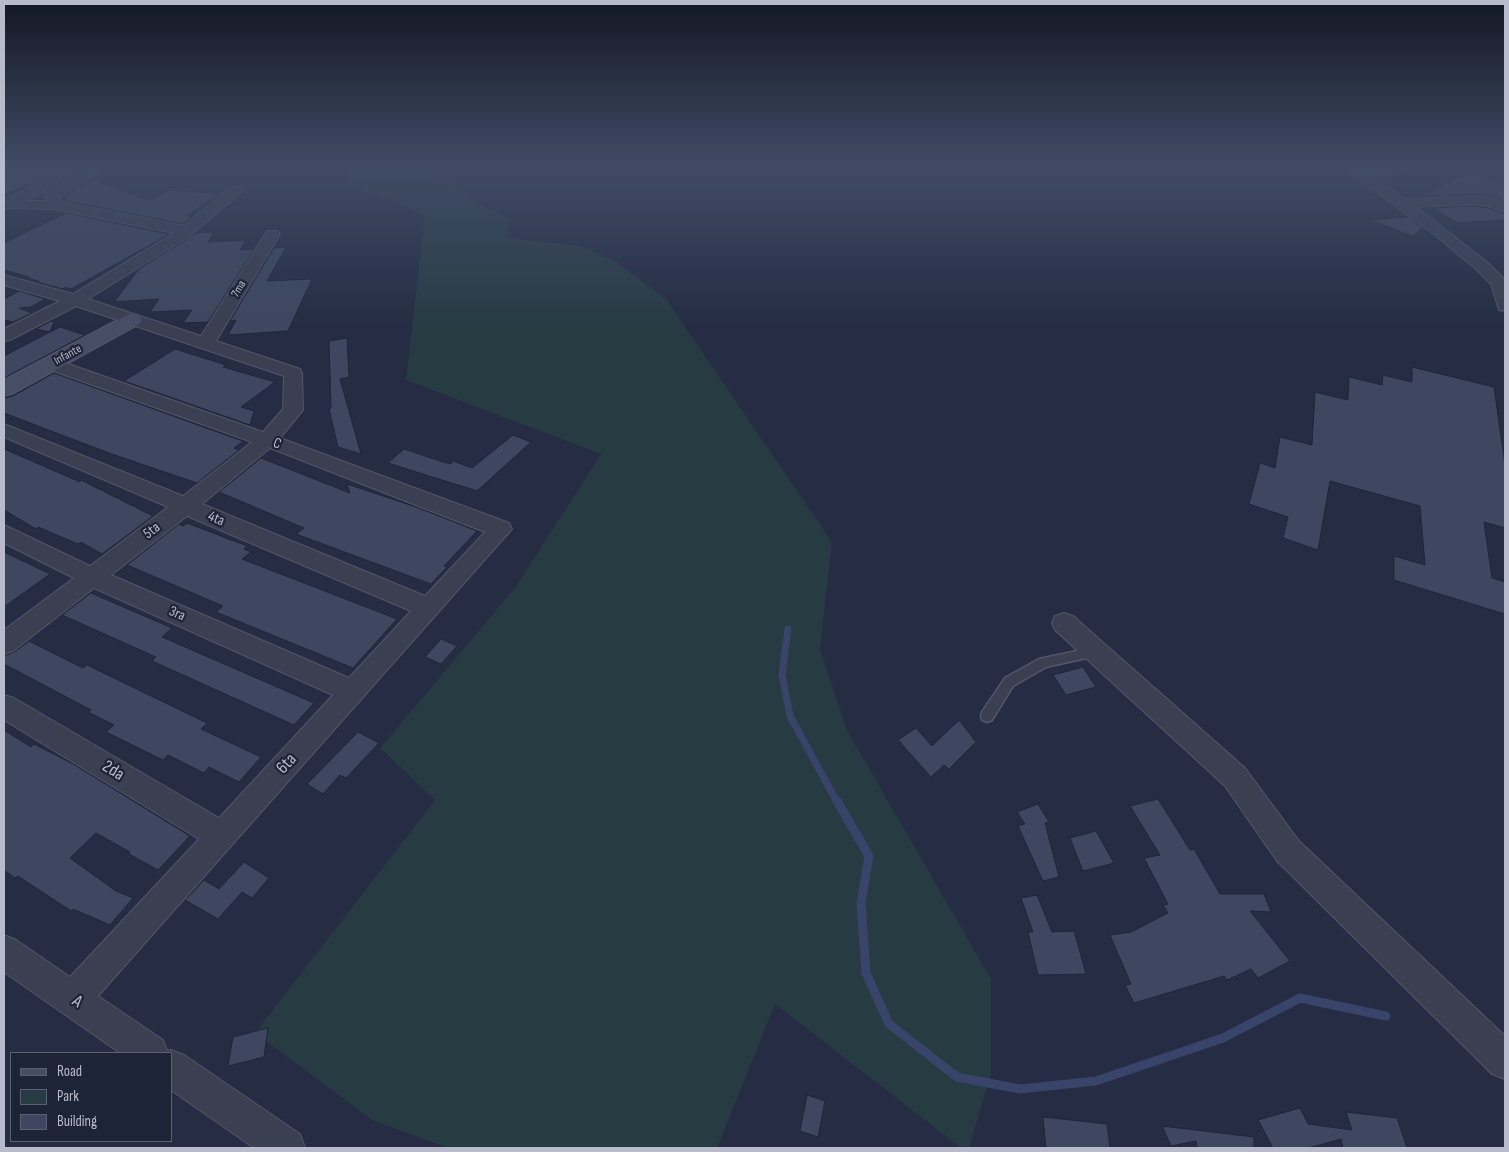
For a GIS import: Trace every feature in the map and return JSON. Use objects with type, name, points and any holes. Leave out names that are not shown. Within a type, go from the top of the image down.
[{"type":"street","points":[[135,221],[187,231]]},
{"type":"street","points":[[4,336],[75,300],[187,231],[199,221]]},
{"type":"street","points":[[1425,221],[1502,284],[1505,306]]},
{"type":"street","name":"7ma","points":[[206,343],[272,234]]},
{"type":"street","points":[[4,280],[75,300],[206,343]]},
{"type":"street","name":"Infante","points":[[4,389],[132,320]]},
{"type":"street","name":"5ta","points":[[4,644],[185,506],[267,440],[293,410],[293,373],[206,343]]},
{"type":"street","name":"C","points":[[51,364],[267,440],[501,528]]},
{"type":"street","name":"4ta","points":[[4,430],[429,608]]},
{"type":"street","name":"6ta","points":[[73,999],[501,528]]},
{"type":"street","name":"3ra","points":[[4,533],[92,576],[353,692]]},
{"type":"street","points":[[1064,623],[1235,776],[1288,851],[1505,1061]]},
{"type":"street","name":"2da","points":[[4,706],[222,836]]},
{"type":"street","name":"A","points":[[4,952],[149,1052]]},
{"type":"street","points":[[172,1069],[286,1148]]},
{"type":"lane","points":[[986,716],[1009,682],[1043,663],[1096,652]]},
{"type":"green space","points":[[424,221],[510,221],[507,238],[581,246],[613,260],[666,299],[832,542],[820,649],[847,730],[991,979],[991,1074],[969,1148],[961,1148],[775,1004],[717,1148],[449,1148],[372,1120],[255,1033],[435,800],[380,748],[515,588],[601,454],[406,380]]},
{"type":"building","points":[[50,221],[104,221],[168,234],[71,289],[66,287],[63,289],[37,282],[39,281],[4,270],[4,243]]},
{"type":"building","points":[[167,221],[187,221],[183,224]]},
{"type":"building","points":[[1372,221],[1413,221],[1423,228],[1412,236]]},
{"type":"building","points":[[1454,221],[1493,221],[1458,223]]},
{"type":"building","points":[[214,232],[208,242],[246,240],[240,250],[254,249],[208,322],[183,323],[192,310],[150,312],[159,299],[114,302],[139,269],[196,233]]},
{"type":"building","points":[[286,247],[267,281],[312,279],[288,331],[228,335],[236,320],[230,321],[274,248]]},
{"type":"building","points":[[19,291],[45,299],[31,307],[19,308],[32,313],[13,322],[4,320],[4,299]]},
{"type":"building","points":[[51,321],[54,322],[50,332],[36,329]]},
{"type":"building","points":[[60,327],[85,335],[4,378],[4,356]]},
{"type":"building","points":[[347,338],[349,377],[340,379],[361,454],[338,447],[329,409],[331,408],[329,341]]},
{"type":"building","points":[[175,349],[226,365],[223,367],[275,382],[241,407],[254,411],[250,425],[124,381]]},
{"type":"building","points":[[1412,367],[1494,387],[1505,465],[1505,528],[1484,522],[1492,578],[1505,582],[1505,614],[1394,580],[1394,556],[1425,565],[1420,506],[1330,481],[1318,550],[1283,538],[1288,517],[1249,504],[1260,463],[1275,468],[1280,437],[1312,445],[1315,392],[1348,400],[1349,377],[1382,385],[1383,375],[1412,382]]},
{"type":"building","points":[[54,373],[243,441],[234,448],[239,450],[197,483],[109,453],[4,413],[4,398],[13,396]]},
{"type":"building","points":[[513,435],[531,442],[477,491],[388,463],[404,449],[443,462],[451,464],[453,461],[472,468]]},
{"type":"building","points":[[4,449],[80,482],[81,480],[153,516],[102,554],[81,542],[78,544],[38,527],[36,529],[4,510]]},
{"type":"building","points":[[261,458],[350,493],[347,484],[416,507],[477,531],[444,566],[447,567],[431,584],[296,534],[304,528],[219,492]]},
{"type":"building","points":[[187,523],[247,546],[244,549],[251,552],[242,559],[397,619],[353,668],[216,612],[223,606],[127,565],[179,524],[183,526]]},
{"type":"building","points":[[4,552],[50,574],[4,607]]},
{"type":"building","points":[[91,593],[172,628],[162,637],[314,703],[294,725],[152,661],[156,657],[62,615]]},
{"type":"building","points":[[441,639],[457,646],[441,664],[425,657]]},
{"type":"building","points":[[29,641],[83,668],[87,665],[207,723],[201,729],[261,757],[239,782],[209,767],[204,773],[168,755],[163,760],[106,732],[114,725],[88,712],[91,710],[4,664],[4,656],[14,652]]},
{"type":"building","points":[[1083,667],[1096,687],[1066,695],[1053,675]]},
{"type":"building","points":[[959,720],[976,742],[949,769],[944,765],[931,777],[898,740],[916,728],[932,746]]},
{"type":"building","points":[[4,730],[31,747],[34,744],[73,764],[190,836],[158,870],[96,833],[70,858],[116,891],[133,898],[110,925],[73,909],[71,911],[18,876],[15,878],[4,870]]},
{"type":"building","points":[[358,732],[379,743],[346,778],[340,775],[323,794],[307,784]]},
{"type":"building","points":[[1158,799],[1190,850],[1194,849],[1220,894],[1264,894],[1271,912],[1250,911],[1290,961],[1258,978],[1251,969],[1227,980],[1224,976],[1134,1003],[1125,985],[1131,984],[1110,935],[1131,932],[1168,913],[1163,905],[1168,904],[1144,858],[1160,855],[1130,806]]},
{"type":"building","points":[[1038,804],[1049,822],[1045,823],[1059,877],[1043,881],[1018,826],[1025,824],[1017,812]]},
{"type":"building","points":[[1096,831],[1114,863],[1083,871],[1070,838]]},
{"type":"building","points":[[244,862],[269,878],[252,898],[242,892],[218,919],[185,900],[204,880],[219,889]]},
{"type":"building","points":[[1037,895],[1052,932],[1074,931],[1086,974],[1038,975],[1028,932],[1033,932],[1021,898]]},
{"type":"building","points":[[268,1028],[264,1057],[228,1066],[233,1037]]},
{"type":"building","points":[[807,1095],[825,1101],[818,1137],[800,1131]]},
{"type":"building","points":[[1300,1108],[1308,1124],[1352,1130],[1346,1112],[1397,1118],[1407,1148],[1343,1148],[1341,1139],[1308,1148],[1273,1148],[1258,1120]]},
{"type":"building","points":[[1043,1117],[1107,1124],[1110,1148],[1046,1148]]},
{"type":"building","points":[[1162,1126],[1254,1137],[1254,1148],[1197,1148],[1196,1141],[1171,1146]]},
{"type":"waterway","points":[[788,629],[782,675],[790,716],[837,802]]},
{"type":"waterway","points":[[837,801],[869,856],[861,903],[866,973],[889,1024],[957,1077],[1020,1089],[1096,1081],[1223,1038],[1300,998],[1386,1016]]}]
